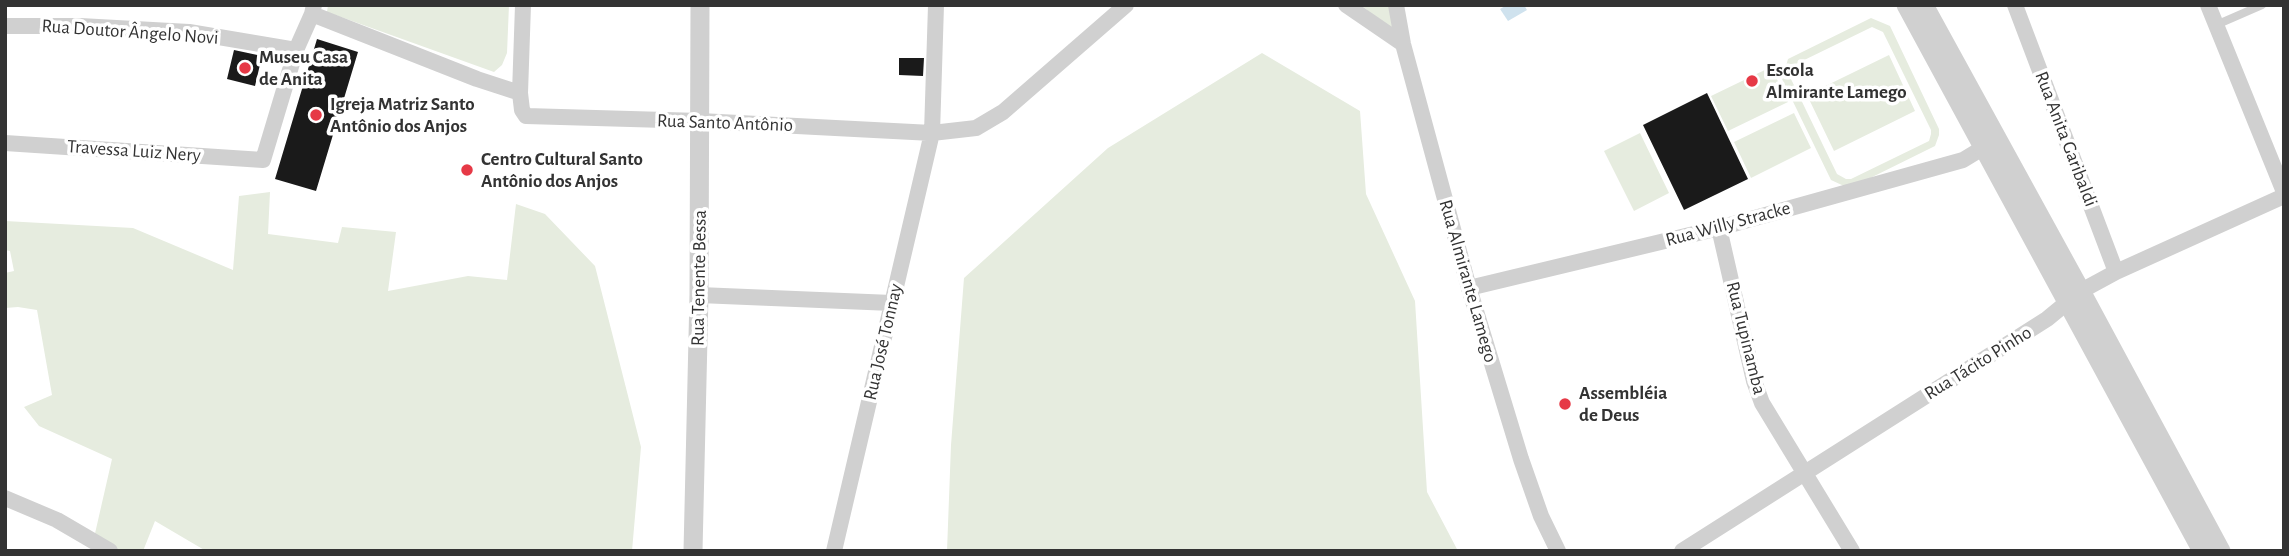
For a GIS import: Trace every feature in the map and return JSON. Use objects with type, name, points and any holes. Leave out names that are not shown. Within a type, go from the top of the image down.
[{"type":"street","points":[[296,50],[313,10],[477,79],[520,93],[523,5]]},
{"type":"street","name":"Rua Tenente Bessa","points":[[693,551],[699,295],[700,5]]},
{"type":"street","name":"Rua José Tonnay","points":[[834,551],[932,133],[936,5]]},
{"type":"street","name":"Rua Santo Antônio","points":[[520,93],[522,110],[526,116],[533,117],[700,121],[932,133],[976,128],[1003,112],[1126,5]]},
{"type":"street","points":[[1346,5],[1403,44]]},
{"type":"street","name":"Rua Almirante Lamego","points":[[1396,5],[1403,44],[1469,288],[1521,459],[1541,516],[1558,551]]},
{"type":"street","points":[[1906,5],[1990,144],[2172,477],[2221,551]]},
{"type":"street","points":[[1924,5],[1990,144]]},
{"type":"street","name":"Rua Anita Garibaldi","points":[[2015,5],[2116,272]]},
{"type":"street","points":[[2208,5],[2284,194]]},
{"type":"street","name":"Rua Doutor Ângelo Novi","points":[[5,26],[80,26],[189,32],[296,50]]},
{"type":"street","name":"Travessa Luiz Nery","points":[[5,143],[263,160],[296,50]]},
{"type":"street","name":"Rua Willy Stracke","points":[[1469,288],[1719,228],[1964,160],[1990,144]]},
{"type":"street","name":"Rua Tácito Pinho","points":[[1682,551],[2048,319],[2075,296],[2116,272],[2284,194]]},
{"type":"street","name":"Rua Tupinamba","points":[[1719,228],[1754,381],[1762,403],[1852,551]]},
{"type":"street","points":[[699,295],[892,303]]},
{"type":"street","points":[[2172,477],[2202,551]]},
{"type":"street","points":[[5,498],[57,520],[110,551]]},
{"type":"lane","points":[[2216,25],[2262,5]]},
{"type":"shaded area","points":[[328,5],[509,5],[507,53],[502,65],[494,72],[327,12]]},
{"type":"shaded area","points":[[1361,5],[1389,5],[1394,29],[1389,28]]},
{"type":"shaded area","points":[[1871,18],[1890,26],[1939,129],[1935,146],[1852,187],[1831,180],[1782,79],[1788,59]],"holes":[[[1872,27],[1883,32],[1931,134],[1929,141],[1846,179],[1837,174],[1790,77],[1794,65]]]},
{"type":"shaded area","points":[[1262,53],[1360,111],[1366,194],[1415,301],[1427,492],[1458,551],[947,551],[951,445],[964,278],[1108,148]]},
{"type":"shaded area","points":[[1889,55],[1915,111],[1834,151],[1807,95]]},
{"type":"shaded area","points":[[1771,67],[1788,102],[1728,131],[1711,96]]},
{"type":"shaded area","points":[[1794,113],[1811,148],[1751,178],[1734,142]]},
{"type":"shaded area","points":[[1640,133],[1669,193],[1634,211],[1604,151]]},
{"type":"shaded area","points":[[270,192],[268,234],[338,243],[342,227],[396,232],[388,291],[468,276],[507,280],[516,204],[545,214],[595,266],[641,447],[632,551],[206,551],[155,521],[143,551],[91,551],[112,459],[39,426],[24,407],[52,395],[37,310],[5,308],[5,273],[14,271],[10,251],[5,250],[5,221],[133,228],[233,270],[239,196]]},
{"type":"water","points":[[1507,5],[1524,5],[1527,10],[1508,21],[1500,9]]},
{"type":"building","name":"Igreja Matriz Santo Antônio dos Anjos","points":[[317,39],[358,52],[316,191],[275,179]]},
{"type":"building","name":"Museu Casa de Anita","points":[[234,50],[262,56],[255,86],[227,79]]},
{"type":"building","points":[[899,58],[924,58],[923,76],[899,75]]},
{"type":"building","points":[[1707,93],[1748,179],[1684,210],[1643,125]]},
{"type":"place","name":"Museu Casa de Anita","points":[[245,68]]},
{"type":"place","name":"Escola Almirante Lamego","points":[[1752,81]]},
{"type":"place","name":"Igreja Matriz Santo Antônio dos Anjos","points":[[316,115]]},
{"type":"place","name":"Centro Cultural Santo Antônio dos Anjos","points":[[467,170]]},
{"type":"place","name":"Assembléia de Deus","points":[[1565,404]]}]
